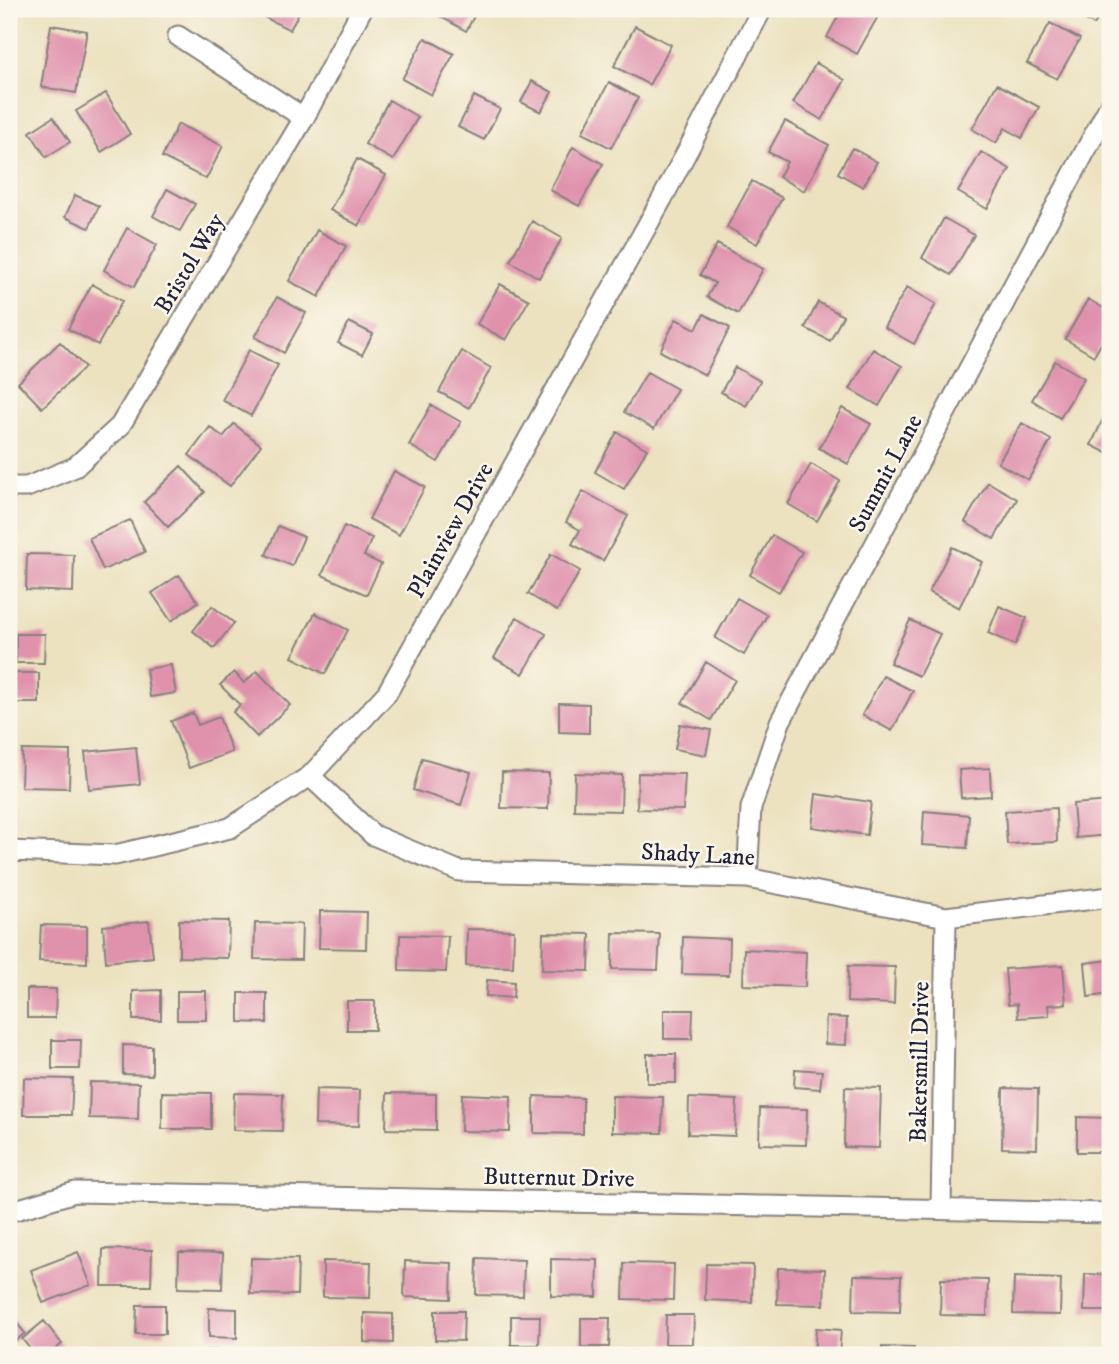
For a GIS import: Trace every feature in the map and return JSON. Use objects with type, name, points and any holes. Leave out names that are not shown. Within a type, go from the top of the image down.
[{"type":"street","name":"Bristol Way","points":[[9,487],[27,487],[75,467],[120,426],[304,118],[362,9]]},
{"type":"street","name":"Plainview Drive","points":[[9,851],[114,855],[230,828],[310,776],[387,693],[662,199],[762,9]]},
{"type":"street","points":[[178,36],[304,118]]},
{"type":"street","name":"Summit Lane","points":[[747,878],[751,808],[780,722],[1110,105]]},
{"type":"street","name":"Shady Lane","points":[[310,776],[373,835],[459,871],[747,878],[946,917],[1110,897]]},
{"type":"street","name":"Bakersmill Drive","points":[[941,1209],[946,917]]},
{"type":"street","name":"Butternut Drive","points":[[9,1212],[75,1192],[1110,1213]]},
{"type":"building","points":[[248,9],[301,9],[290,30]]},
{"type":"building","points":[[441,9],[478,9],[466,31],[438,15]]},
{"type":"building","points":[[842,9],[882,9],[857,54],[827,37]]},
{"type":"building","points":[[1067,9],[1104,9],[1094,25]]},
{"type":"building","points":[[1050,23],[1080,39],[1057,79],[1027,63]]},
{"type":"building","points":[[51,25],[87,31],[76,93],[41,87]]},
{"type":"building","points":[[635,26],[671,45],[649,85],[614,66]]},
{"type":"building","points":[[425,38],[454,54],[431,95],[402,79]]},
{"type":"building","points":[[816,63],[845,80],[822,120],[793,103]]},
{"type":"building","points":[[532,81],[552,92],[541,112],[521,102]]},
{"type":"building","points":[[609,82],[638,98],[611,148],[582,133]]},
{"type":"building","points":[[997,84],[1039,107],[1022,138],[1005,128],[996,143],[972,129]]},
{"type":"building","points":[[106,93],[130,134],[101,152],[76,111]]},
{"type":"building","points":[[474,96],[500,109],[484,140],[458,127]]},
{"type":"building","points":[[389,100],[418,117],[393,160],[365,144]]},
{"type":"building","points":[[53,117],[70,142],[46,157],[30,132]]},
{"type":"building","points":[[785,121],[829,145],[804,191],[779,177],[787,162],[768,152]]},
{"type":"building","points":[[178,124],[223,146],[206,179],[162,157]]},
{"type":"building","points":[[573,147],[603,164],[579,206],[550,190]]},
{"type":"building","points":[[852,148],[877,162],[863,187],[838,173]]},
{"type":"building","points":[[981,152],[1010,169],[987,209],[958,192]]},
{"type":"building","points":[[357,159],[386,175],[359,226],[330,210]]},
{"type":"building","points":[[752,181],[782,198],[757,244],[727,227]]},
{"type":"building","points":[[167,189],[195,204],[180,231],[153,216]]},
{"type":"building","points":[[75,195],[99,206],[89,228],[65,217]]},
{"type":"building","points":[[944,218],[974,235],[951,275],[922,258]]},
{"type":"building","points":[[532,221],[562,238],[539,278],[510,261]]},
{"type":"building","points":[[127,228],[157,245],[134,287],[104,270]]},
{"type":"building","points":[[317,230],[346,246],[319,297],[289,281]]},
{"type":"building","points":[[717,244],[763,269],[738,314],[707,297],[715,283],[700,275]]},
{"type":"building","points":[[92,284],[122,301],[98,345],[68,329]]},
{"type":"building","points":[[500,284],[529,300],[506,340],[477,324]]},
{"type":"building","points":[[907,287],[936,304],[914,344],[884,327]]},
{"type":"building","points":[[277,297],[306,313],[284,353],[255,337]]},
{"type":"building","points":[[1088,299],[1110,312],[1110,329],[1094,356],[1065,339]]},
{"type":"building","points":[[818,302],[843,316],[830,341],[805,328]]},
{"type":"building","points":[[704,314],[730,328],[705,375],[660,351],[676,319],[696,329]]},
{"type":"building","points":[[349,322],[373,334],[362,355],[338,343]]},
{"type":"building","points":[[60,342],[85,367],[42,408],[18,383]]},
{"type":"building","points":[[873,349],[902,366],[879,406],[850,389]]},
{"type":"building","points":[[249,350],[278,365],[251,416],[222,400]]},
{"type":"building","points":[[462,351],[491,368],[469,408],[439,392]]},
{"type":"building","points":[[1055,361],[1084,378],[1060,418],[1032,400]]},
{"type":"building","points":[[735,367],[760,381],[746,406],[721,392]]},
{"type":"building","points":[[647,372],[677,389],[654,429],[624,412]]},
{"type":"building","points":[[431,405],[461,422],[438,462],[409,445]]},
{"type":"building","points":[[842,408],[871,424],[848,464],[819,448]]},
{"type":"building","points":[[1103,419],[1110,423],[1109,454],[1091,445]]},
{"type":"building","points":[[1022,423],[1051,440],[1028,480],[998,463]]},
{"type":"building","points":[[234,424],[261,445],[230,486],[189,455],[210,427],[223,437]]},
{"type":"building","points":[[617,432],[647,449],[624,489],[595,472]]},
{"type":"building","points":[[811,464],[840,481],[817,521],[788,504]]},
{"type":"building","points":[[181,466],[205,492],[168,527],[144,502]]},
{"type":"building","points":[[394,471],[425,487],[399,535],[369,519]]},
{"type":"building","points":[[988,482],[1017,499],[994,539],[965,522]]},
{"type":"building","points":[[583,491],[628,516],[603,561],[572,544],[580,530],[566,522]]},
{"type":"building","points":[[130,520],[145,552],[103,570],[89,538]]},
{"type":"building","points":[[278,526],[304,537],[292,566],[266,555]]},
{"type":"building","points":[[344,526],[372,538],[364,556],[381,564],[367,595],[322,575]]},
{"type":"building","points":[[772,535],[802,552],[779,592],[750,575]]},
{"type":"building","points":[[952,547],[982,562],[959,608],[929,592]]},
{"type":"building","points":[[27,554],[74,555],[73,592],[26,590]]},
{"type":"building","points":[[551,554],[580,571],[557,611],[528,594]]},
{"type":"building","points":[[179,575],[198,602],[171,621],[152,593]]},
{"type":"building","points":[[737,598],[767,615],[744,655],[715,638]]},
{"type":"building","points":[[212,606],[234,623],[214,648],[193,631]]},
{"type":"building","points":[[999,606],[1027,618],[1015,645],[988,633]]},
{"type":"building","points":[[315,613],[348,630],[325,674],[292,657]]},
{"type":"building","points":[[517,617],[546,634],[523,674],[494,658]]},
{"type":"building","points":[[910,620],[940,634],[919,676],[890,663]]},
{"type":"building","points":[[16,634],[45,634],[44,663],[16,663]]},
{"type":"building","points":[[706,662],[735,680],[711,720],[682,703]]},
{"type":"building","points":[[171,665],[176,693],[150,697],[146,669]]},
{"type":"building","points":[[257,671],[290,705],[257,737],[233,712],[240,705],[220,685],[234,672],[244,683]]},
{"type":"building","points":[[10,673],[39,673],[39,703],[10,703]]},
{"type":"building","points":[[883,676],[913,691],[892,731],[862,715]]},
{"type":"building","points":[[559,703],[589,704],[589,733],[559,732]]},
{"type":"building","points":[[193,713],[198,725],[219,717],[232,752],[189,768],[171,721]]},
{"type":"building","points":[[680,724],[711,730],[706,755],[675,749]]},
{"type":"building","points":[[136,747],[140,784],[89,789],[85,752]]},
{"type":"building","points":[[22,750],[70,751],[69,788],[21,787]]},
{"type":"building","points":[[422,758],[471,772],[461,805],[413,790]]},
{"type":"building","points":[[990,768],[991,796],[961,798],[959,770]]},
{"type":"building","points":[[502,772],[549,773],[548,809],[501,808]]},
{"type":"building","points":[[575,773],[622,775],[621,811],[574,810]]},
{"type":"building","points":[[638,773],[685,774],[683,810],[637,809]]},
{"type":"building","points":[[816,794],[871,802],[867,835],[812,827]]},
{"type":"building","points":[[1110,801],[1110,835],[1076,838],[1073,804]]},
{"type":"building","points":[[1056,808],[1057,842],[1007,844],[1005,811]]},
{"type":"building","points":[[924,811],[969,815],[967,848],[922,845]]},
{"type":"building","points":[[320,911],[367,912],[366,949],[319,948]]},
{"type":"building","points":[[179,920],[229,921],[228,958],[179,957]]},
{"type":"building","points":[[149,921],[153,957],[106,962],[103,926]]},
{"type":"building","points":[[255,923],[302,924],[301,960],[254,959]]},
{"type":"building","points":[[41,925],[87,926],[87,963],[39,961]]},
{"type":"building","points":[[467,929],[514,930],[513,967],[466,966]]},
{"type":"building","points":[[543,933],[590,934],[589,971],[542,970]]},
{"type":"building","points":[[613,933],[660,934],[658,970],[612,969]]},
{"type":"building","points":[[400,935],[448,936],[446,972],[399,971]]},
{"type":"building","points":[[683,937],[730,939],[729,975],[682,974]]},
{"type":"building","points":[[744,949],[806,952],[805,987],[743,985]]},
{"type":"building","points":[[1110,960],[1110,994],[1088,997],[1085,963]]},
{"type":"building","points":[[1063,965],[1066,1004],[1048,1005],[1049,1016],[1018,1018],[1017,1004],[1008,1005],[1005,969]]},
{"type":"building","points":[[848,966],[895,967],[894,1004],[847,1002]]},
{"type":"building","points":[[487,980],[514,982],[513,998],[486,996]]},
{"type":"building","points":[[27,989],[56,989],[55,1018],[27,1018]]},
{"type":"building","points":[[161,990],[161,1020],[133,1020],[133,991]]},
{"type":"building","points":[[177,991],[206,991],[206,1020],[177,1020]]},
{"type":"building","points":[[239,993],[267,993],[267,1023],[239,1022]]},
{"type":"building","points":[[347,1001],[375,1001],[375,1030],[347,1030]]},
{"type":"building","points":[[664,1010],[693,1010],[692,1039],[664,1039]]},
{"type":"building","points":[[826,1017],[847,1018],[846,1045],[825,1044]]},
{"type":"building","points":[[52,1040],[81,1040],[80,1069],[52,1069]]},
{"type":"building","points":[[123,1045],[152,1046],[152,1075],[123,1074]]},
{"type":"building","points":[[647,1054],[676,1054],[676,1083],[647,1083]]},
{"type":"building","points":[[795,1069],[822,1071],[820,1089],[794,1087]]},
{"type":"building","points":[[24,1078],[73,1079],[71,1115],[23,1115]]},
{"type":"building","points":[[90,1082],[139,1083],[138,1119],[89,1118]]},
{"type":"building","points":[[845,1087],[881,1088],[879,1148],[844,1147]]},
{"type":"building","points":[[1003,1088],[1038,1089],[1037,1149],[1002,1148]]},
{"type":"building","points":[[316,1089],[360,1090],[359,1126],[315,1125]]},
{"type":"building","points":[[162,1092],[211,1093],[211,1129],[162,1129]]},
{"type":"building","points":[[234,1093],[283,1094],[282,1131],[233,1130]]},
{"type":"building","points":[[387,1093],[436,1094],[436,1130],[386,1129]]},
{"type":"building","points":[[462,1094],[511,1096],[510,1132],[461,1131]]},
{"type":"building","points":[[534,1096],[583,1098],[583,1134],[534,1133]]},
{"type":"building","points":[[612,1096],[663,1097],[662,1133],[612,1132]]},
{"type":"building","points":[[689,1098],[737,1100],[735,1136],[688,1134]]},
{"type":"building","points":[[760,1108],[807,1109],[806,1145],[759,1144]]},
{"type":"building","points":[[1077,1117],[1110,1118],[1110,1152],[1077,1152]]},
{"type":"building","points":[[103,1249],[152,1250],[151,1286],[102,1286]]},
{"type":"building","points":[[78,1252],[91,1285],[43,1303],[31,1270]]},
{"type":"building","points":[[179,1252],[223,1253],[222,1289],[178,1288]]},
{"type":"building","points":[[251,1258],[298,1259],[297,1295],[250,1294]]},
{"type":"building","points":[[477,1258],[524,1260],[523,1296],[476,1295]]},
{"type":"building","points":[[551,1259],[598,1260],[597,1297],[551,1296]]},
{"type":"building","points":[[323,1261],[371,1262],[370,1298],[323,1297]]},
{"type":"building","points":[[405,1261],[452,1263],[451,1299],[404,1297]]},
{"type":"building","points":[[624,1263],[674,1264],[673,1300],[623,1299]]},
{"type":"building","points":[[706,1264],[753,1265],[752,1302],[705,1300]]},
{"type":"building","points":[[778,1268],[825,1269],[824,1305],[777,1304]]},
{"type":"building","points":[[1085,1274],[1110,1275],[1110,1311],[1084,1311]]},
{"type":"building","points":[[854,1275],[901,1276],[900,1312],[853,1311]]},
{"type":"building","points":[[1014,1277],[1061,1279],[1060,1315],[1013,1314]]},
{"type":"building","points":[[941,1279],[988,1280],[987,1316],[940,1315]]},
{"type":"building","points":[[137,1305],[165,1305],[165,1334],[136,1334]]},
{"type":"building","points":[[209,1308],[237,1309],[237,1338],[209,1337]]},
{"type":"building","points":[[435,1311],[464,1311],[463,1341],[435,1340]]},
{"type":"building","points":[[364,1313],[393,1314],[393,1343],[364,1342]]},
{"type":"building","points":[[9,1314],[25,1333],[9,1346]]},
{"type":"building","points":[[666,1315],[694,1315],[693,1344],[665,1344]]},
{"type":"building","points":[[511,1316],[540,1316],[539,1345],[511,1345]]},
{"type":"building","points":[[581,1318],[610,1318],[609,1347],[581,1347]]},
{"type":"building","points":[[44,1321],[62,1344],[48,1355],[35,1355],[22,1339]]},
{"type":"building","points":[[816,1328],[841,1330],[839,1355],[814,1354]]},
{"type":"building","points":[[882,1347],[914,1348],[914,1355],[882,1355]]},
{"type":"building","points":[[207,1350],[236,1350],[236,1355],[207,1355]]},
{"type":"building","points":[[354,1351],[382,1351],[382,1355],[354,1355]]}]
